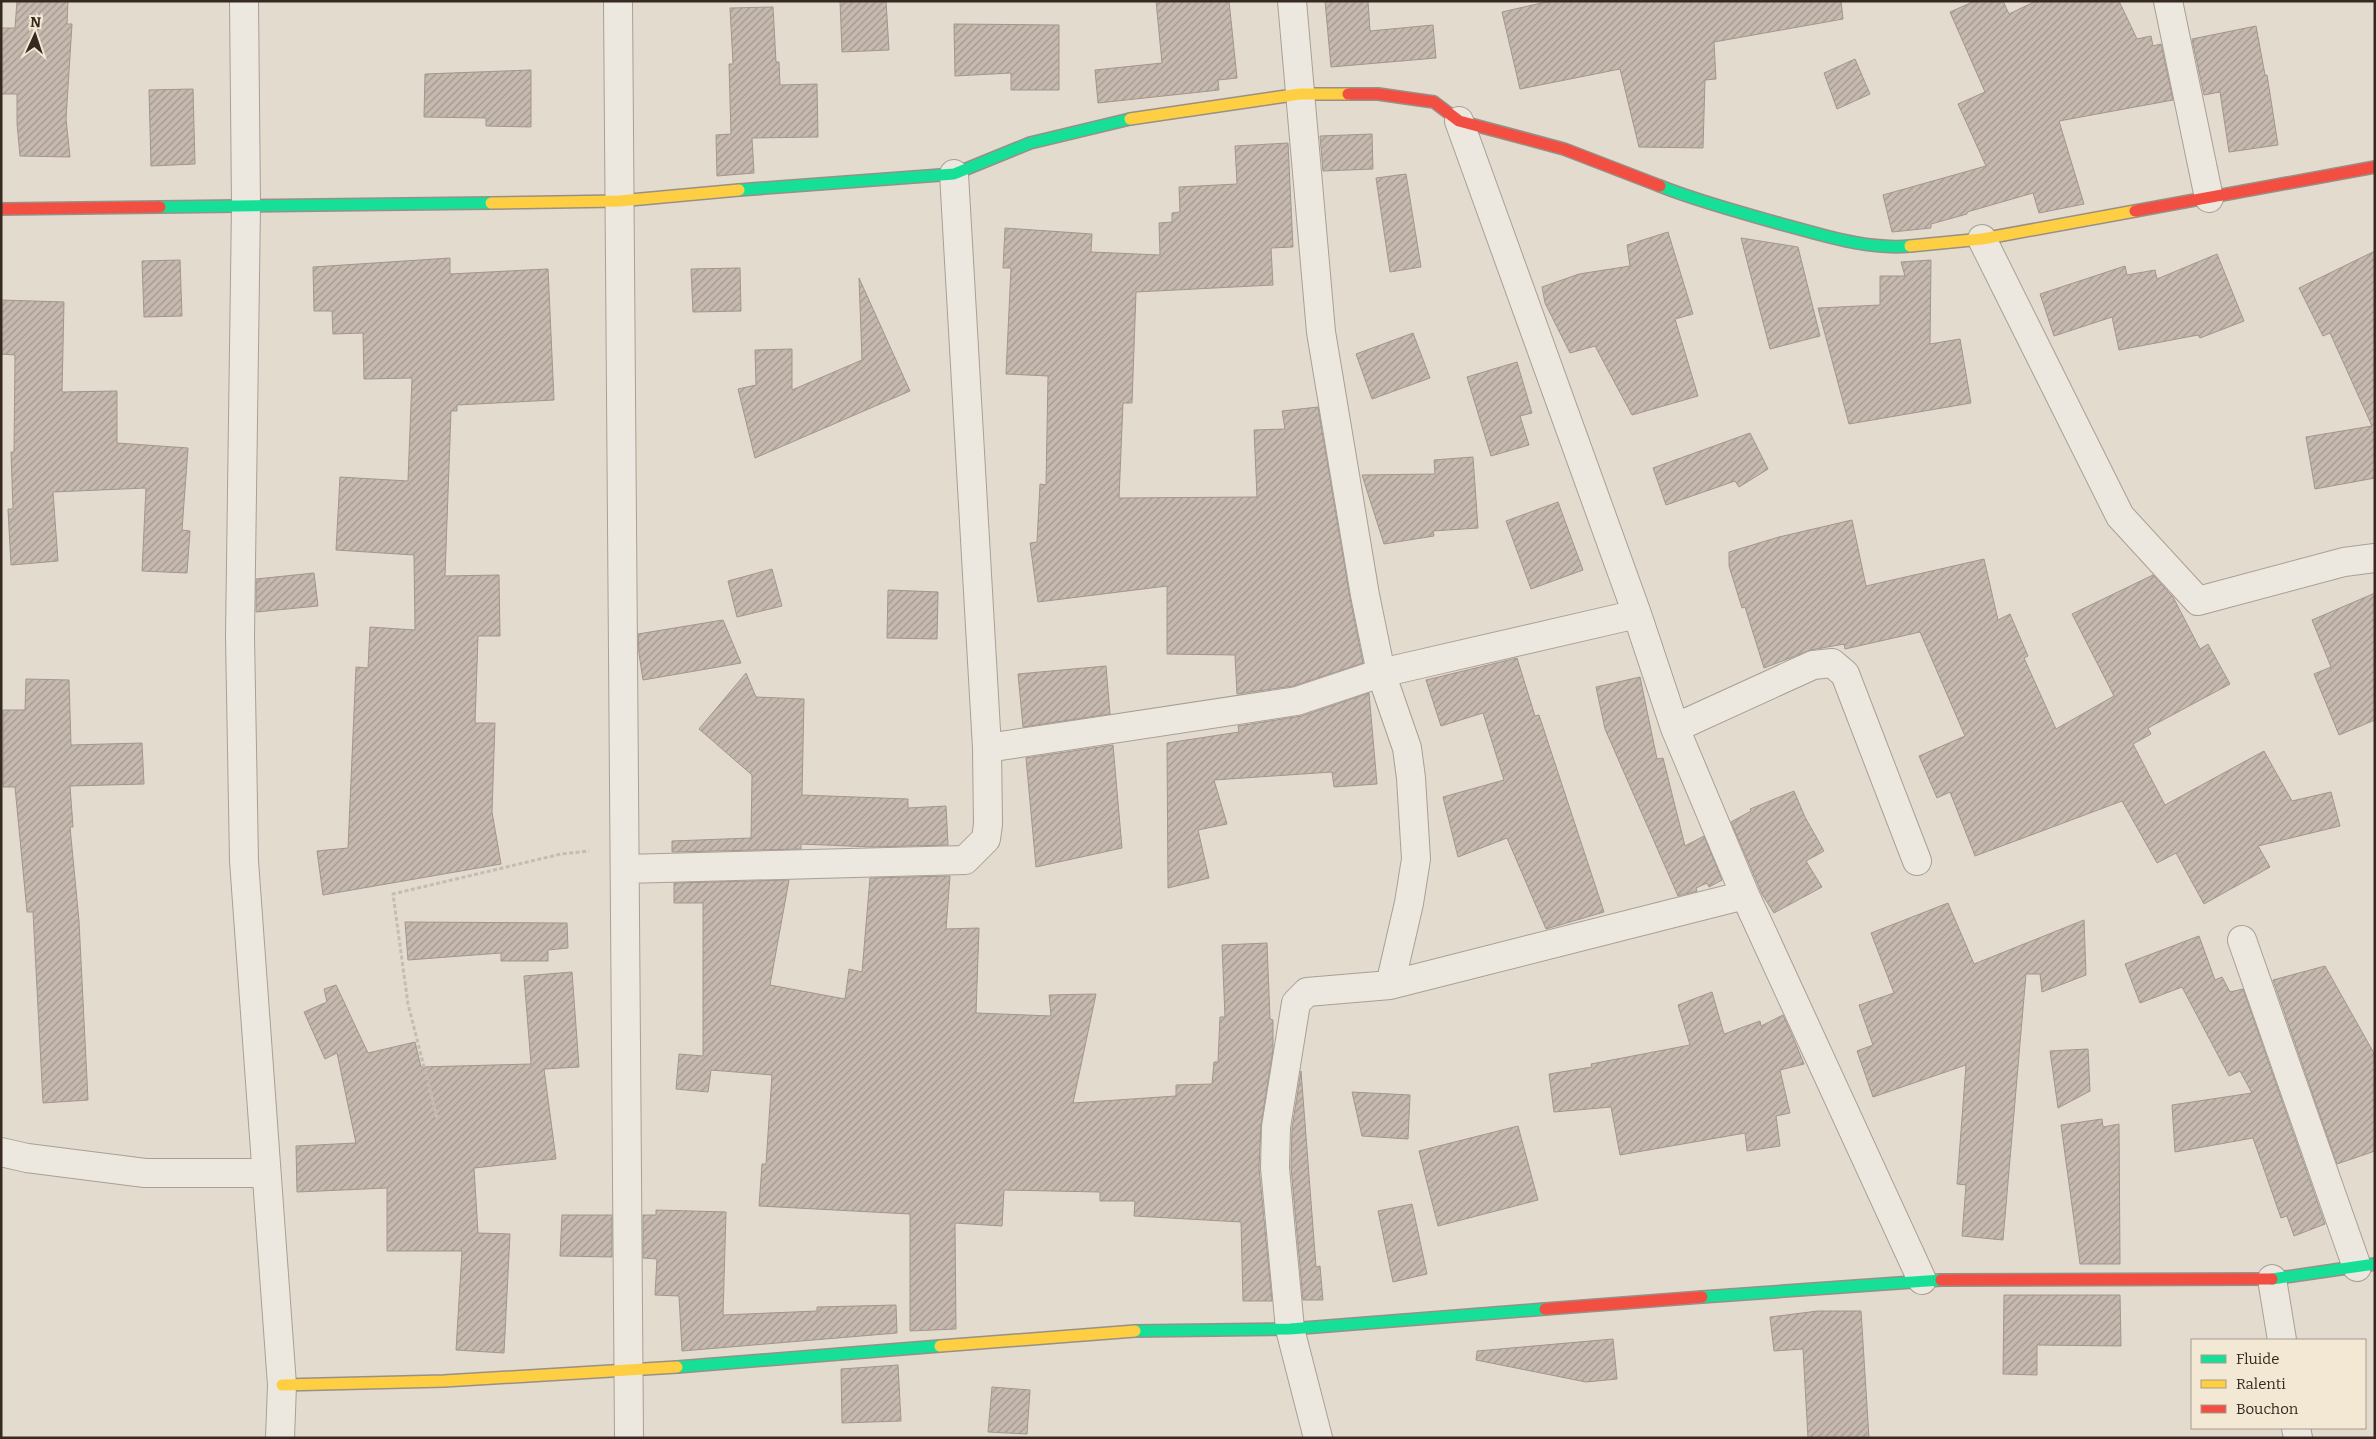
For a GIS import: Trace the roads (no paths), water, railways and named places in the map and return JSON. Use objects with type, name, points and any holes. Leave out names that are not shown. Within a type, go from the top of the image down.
[{"type":"street","points":[[244,1],[246,205],[240,665],[244,861],[282,1385],[280,1438]]},
{"type":"street","points":[[618,1],[630,1438]]},
{"type":"street","points":[[1292,1],[1321,332],[1361,576],[1381,673],[1407,748],[1416,859],[1409,903],[1390,985]]},
{"type":"street","points":[[2168,1],[2209,198]]},
{"type":"street","points":[[1,209],[620,201],[786,186],[954,174],[1030,143],[1117,121],[1300,94],[1378,94],[1434,102],[1459,121],[1564,149],[1695,200],[1842,240],[1887,248],[1982,239],[2375,168]]},
{"type":"street","points":[[1459,121],[1637,614],[1675,728],[1745,895],[1922,1280]]},
{"type":"street","points":[[624,858],[966,860],[986,839],[988,824],[987,748],[954,174]]},
{"type":"street","points":[[1982,239],[2120,516],[2198,601],[2344,562],[2375,558]]},
{"type":"street","points":[[987,748],[1296,701],[1381,673],[1637,614]]},
{"type":"street","points":[[1675,728],[1813,664],[1832,663],[1845,674],[1916,860]]},
{"type":"street","points":[[1318,1438],[1290,1329],[1275,1168],[1276,1127],[1296,1003],[1307,992],[1390,985],[1745,895]]},
{"type":"street","points":[[282,1385],[444,1381],[629,1371],[1118,1331],[1290,1329],[1922,1280],[2272,1279],[2366,1266],[2242,940]]},
{"type":"street","points":[[1,1152],[27,1158],[145,1172],[266,1173]]},
{"type":"street","points":[[2272,1279],[2282,1339]]}]
